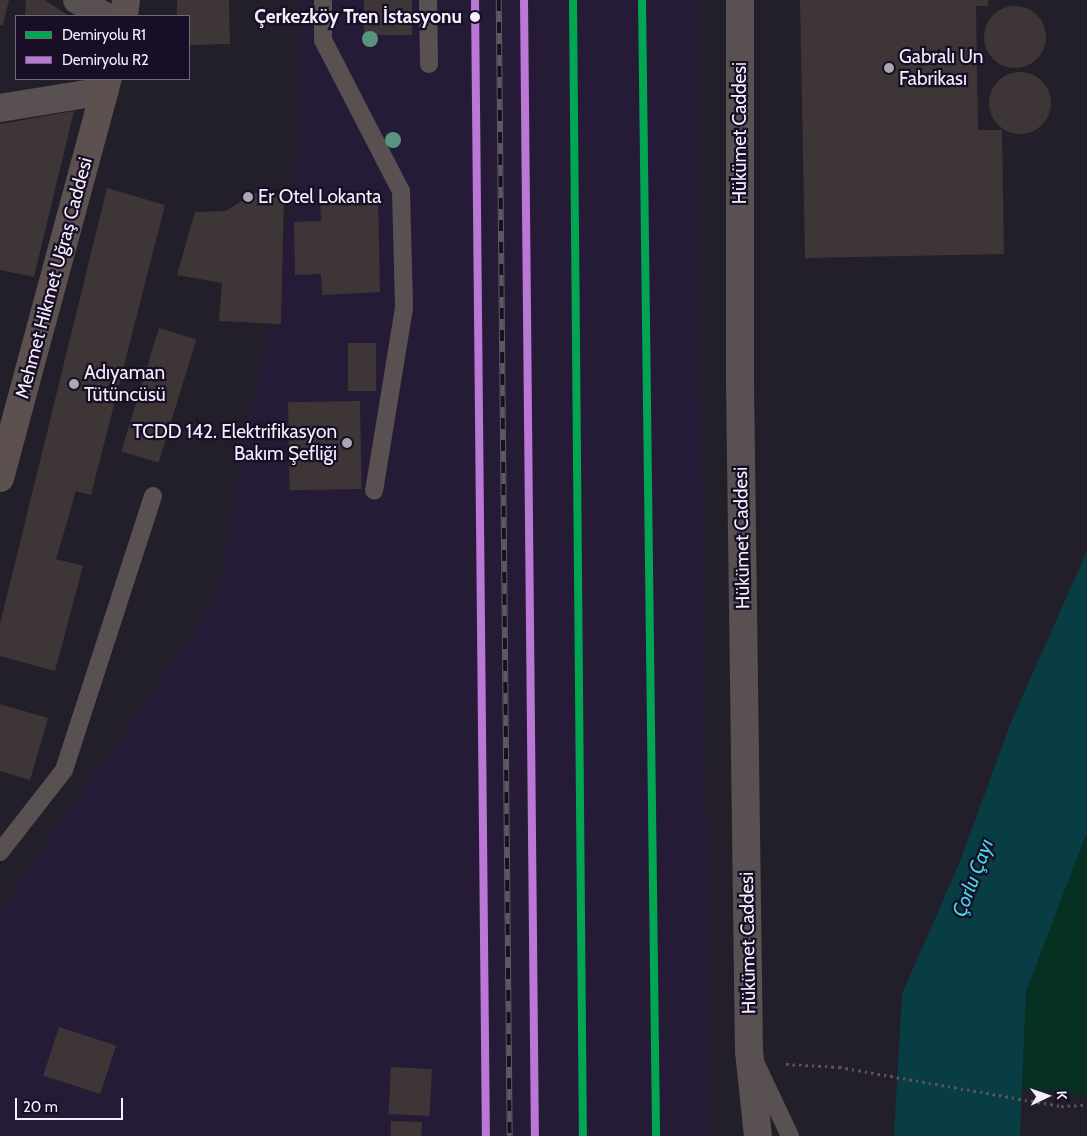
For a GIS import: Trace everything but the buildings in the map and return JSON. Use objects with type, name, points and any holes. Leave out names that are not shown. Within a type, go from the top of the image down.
[{"type":"main road","points":[[124,15],[126,0]]},
{"type":"main road","name":"Mehmet Hikmet Uğraş Caddesi","points":[[0,478],[106,85]]},
{"type":"street","points":[[77,0],[104,15]]},
{"type":"street","name":"Hükümet Caddesi","points":[[740,0],[740,384],[750,1063],[758,1136]]},
{"type":"street","points":[[0,108],[106,85]]},
{"type":"lane","points":[[323,0],[323,40],[401,191],[404,308],[374,491]]},
{"type":"lane","points":[[428,0],[429,64]]},
{"type":"lane","points":[[0,852],[64,770],[153,496]]},
{"type":"lane","points":[[750,1063],[790,1136]]},
{"type":"path","points":[[776,1064],[839,1067],[1061,1106],[1087,1105]]},
{"type":"shaded area","points":[[300,0],[696,0],[710,1136],[0,1136],[0,909],[217,600],[296,177]]},
{"type":"shaded area","points":[[1087,832],[1087,1096],[1022,1088],[1026,992]]},
{"type":"water","name":"Çorlu Çayı","points":[[1087,551],[1087,832],[1026,992],[1020,1136],[894,1136],[902,994],[958,866],[1012,720]]},
{"type":"railway","points":[[499,0],[510,1136]]},
{"type":"railway","points":[[524,0],[535,1136]]},
{"type":"railway","points":[[573,0],[583,1136]]},
{"type":"railway","points":[[642,0],[656,1136]]},
{"type":"rail line","name":"R2","points":[[475,0],[486,1136]]},
{"type":"rail line","name":"R2","points":[[524,0],[535,1136]]},
{"type":"rail line","name":"R1","points":[[573,0],[583,1136]]},
{"type":"rail line","name":"R1","points":[[642,0],[656,1136]]},
{"type":"place","name":"Çerkezköy Tren İstasyonu","points":[[475,17]]},
{"type":"place","name":"Gabralı Un Fabrikası","points":[[889,68]]},
{"type":"place","name":"Er Otel Lokanta","points":[[248,197]]},
{"type":"place","name":"Adıyaman Tütüncüsü","points":[[74,384]]},
{"type":"place","name":"TCDD 142. Elektrifikasyon Bakım Şefliği","points":[[347,443]]}]
